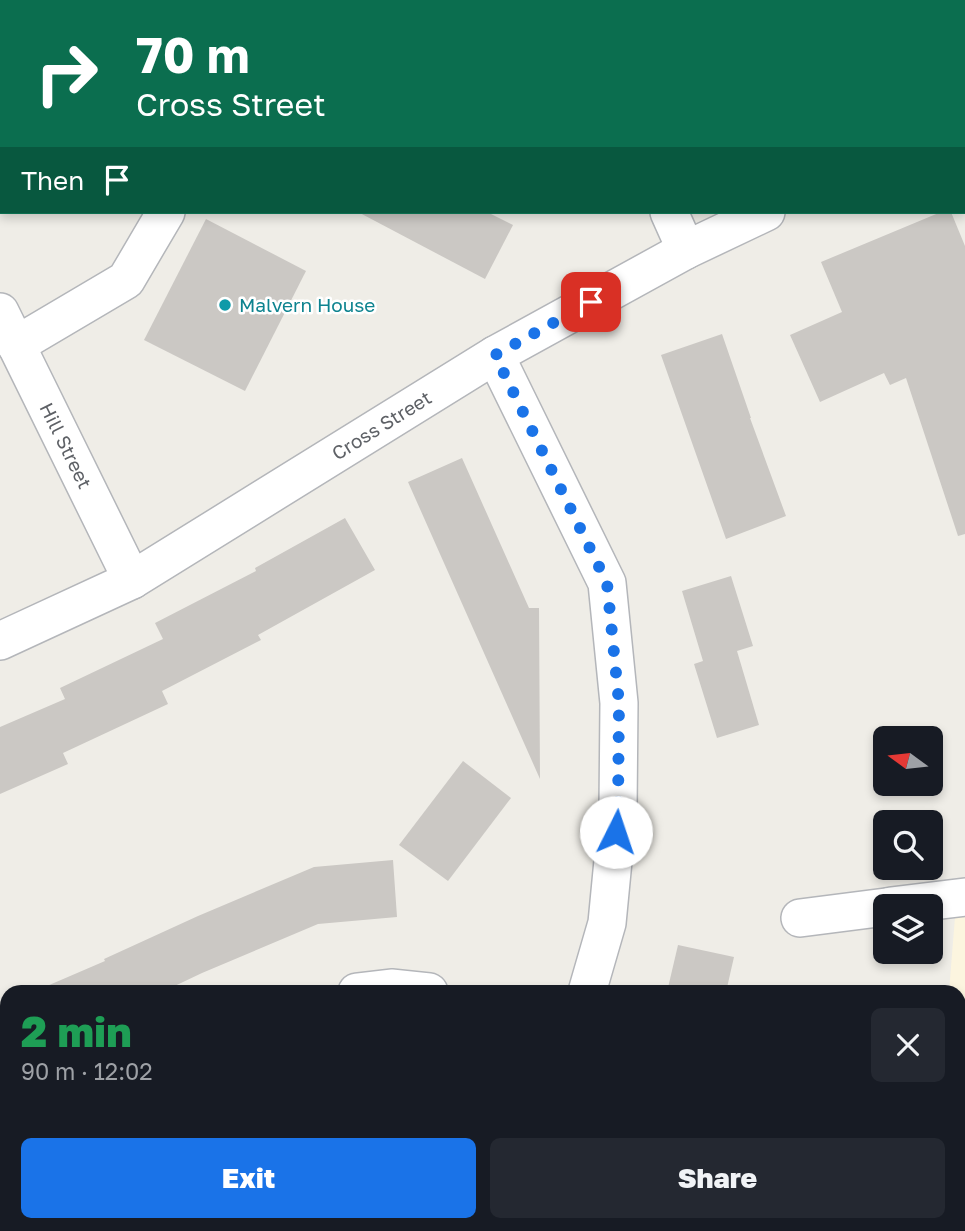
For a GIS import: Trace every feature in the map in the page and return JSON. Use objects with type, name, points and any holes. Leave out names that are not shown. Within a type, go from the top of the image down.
[{"type":"street","points":[[16,345],[126,280],[165,214]]},
{"type":"street","points":[[670,214],[687,250]]},
{"type":"street","name":"Cross Street","points":[[0,642],[132,580],[495,355],[687,250],[762,214]]},
{"type":"street","name":"Hill Street","points":[[0,312],[132,580]]},
{"type":"street","points":[[495,355],[607,583],[619,703],[618,809],[607,923],[589,985]]},
{"type":"street","points":[[943,900],[965,897]]},
{"type":"street","points":[[800,918],[873,909]]},
{"type":"shaded area","points":[[965,916],[965,985],[950,985],[955,917]]},
{"type":"building","points":[[362,214],[491,214],[513,225],[485,279]]},
{"type":"building","points":[[936,214],[952,214],[965,246],[965,534],[958,536],[906,378],[890,385],[884,373],[820,402],[790,335],[842,312],[821,262]]},
{"type":"building","name":"Malvern House","points":[[206,219],[306,271],[245,391],[144,340]]},
{"type":"building","points":[[722,334],[786,516],[726,539],[661,355]]},
{"type":"building","points":[[462,458],[529,608],[539,608],[540,779],[408,482]]},
{"type":"building","points":[[345,518],[375,570],[258,635],[261,640],[162,691],[168,704],[63,753],[68,764],[0,794],[0,727],[65,699],[60,688],[163,639],[155,623],[256,571],[255,568]]},
{"type":"building","points":[[731,576],[753,646],[737,651],[759,725],[717,738],[694,664],[703,661],[682,591]]},
{"type":"building","points":[[463,761],[511,798],[448,881],[399,845]]},
{"type":"building","points":[[393,860],[397,917],[318,924],[177,985],[49,985],[198,916],[314,867]]},
{"type":"building","points":[[678,945],[734,957],[728,985],[669,985]]},
{"type":"place","name":"Malvern House","points":[[225,305]]},
{"type":"route","points":[[591,302],[495,355],[607,583],[619,703],[616,832]]}]
